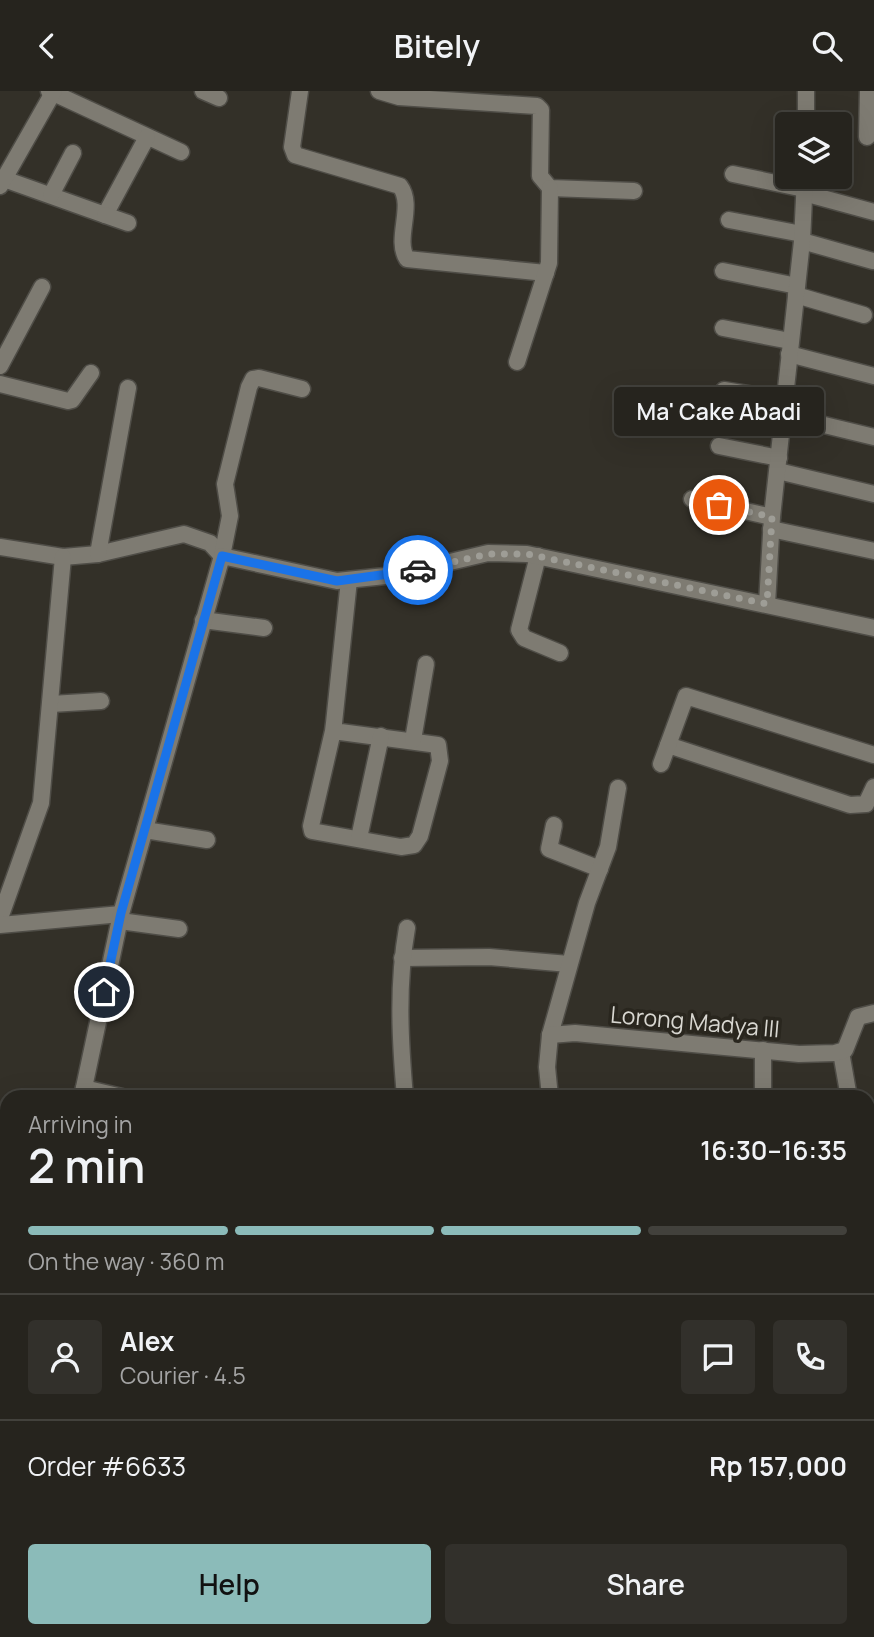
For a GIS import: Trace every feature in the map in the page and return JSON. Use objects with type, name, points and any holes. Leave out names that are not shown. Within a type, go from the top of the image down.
[{"type":"street","points":[[203,91],[219,98]]},
{"type":"street","points":[[300,91],[292,148],[295,155],[400,185],[405,196],[403,247],[407,259],[546,273]]},
{"type":"street","points":[[379,91],[399,97],[537,106],[541,110],[541,176],[550,188],[546,273],[517,362]]},
{"type":"street","points":[[806,91],[806,112]]},
{"type":"street","points":[[867,137],[868,91]]},
{"type":"street","points":[[128,223],[51,195],[2,183],[50,95],[144,144],[181,152]]},
{"type":"street","points":[[105,215],[144,144]]},
{"type":"street","points":[[51,195],[73,153]]},
{"type":"street","points":[[733,174],[775,181]]},
{"type":"street","points":[[550,188],[634,191]]},
{"type":"street","points":[[767,604],[772,523],[802,237],[804,189]]},
{"type":"street","points":[[812,189],[874,212]]},
{"type":"street","points":[[729,220],[802,237],[873,261]]},
{"type":"street","points":[[723,271],[796,290],[864,315]]},
{"type":"street","points":[[0,366],[42,287]]},
{"type":"street","points":[[723,328],[874,376]]},
{"type":"street","points":[[0,384],[68,401],[72,400],[91,373]]},
{"type":"street","points":[[84,1090],[120,917],[222,556],[230,516],[225,484],[249,387],[253,379],[259,378],[302,389]]},
{"type":"street","points":[[98,554],[128,388]]},
{"type":"street","points":[[724,390],[874,437]]},
{"type":"street","points":[[719,446],[874,493]]},
{"type":"street","points":[[692,499],[874,551]]},
{"type":"street","points":[[0,547],[63,557],[98,554],[184,534],[210,543],[222,556],[337,581],[395,575],[488,554],[538,556],[874,628]]},
{"type":"street","points":[[538,556],[519,630],[524,638],[560,653]]},
{"type":"street","points":[[0,918],[41,803],[63,557]]},
{"type":"street","points":[[333,731],[435,743],[440,749],[440,761],[420,836],[414,845],[401,847],[359,838],[316,834],[312,831],[333,731],[349,580]]},
{"type":"street","points":[[203,620],[264,628]]},
{"type":"street","points":[[413,740],[426,664]]},
{"type":"street","points":[[661,764],[686,696],[874,755]]},
{"type":"street","points":[[51,704],[101,701]]},
{"type":"street","points":[[359,838],[382,736]]},
{"type":"street","points":[[668,745],[850,805],[866,804],[874,787]]},
{"type":"street","points":[[549,1090],[547,1067],[550,1035],[617,809],[618,788]]},
{"type":"street","points":[[554,825],[549,849],[600,869]]},
{"type":"street","points":[[145,830],[207,840]]},
{"type":"street","points":[[0,925],[120,917],[179,929]]},
{"type":"street","points":[[404,1090],[399,1021],[402,958],[407,928]]},
{"type":"street","points":[[402,958],[489,957],[569,964]]},
{"type":"street","points":[[848,1090],[841,1052],[845,1050],[858,1017],[874,1013]]},
{"type":"street","name":"Lorong Madya III","points":[[550,1035],[575,1033],[799,1054],[841,1052]]},
{"type":"street","points":[[762,1090],[763,1050]]},
{"type":"way so far","points":[[418,570],[488,554],[527,554],[767,604],[772,517],[719,505]]},
{"type":"place","name":"Ma' Cake Abadi","points":[[719,505]]},
{"type":"route","points":[[104,992],[121,913],[222,556],[337,581],[418,570]]}]
